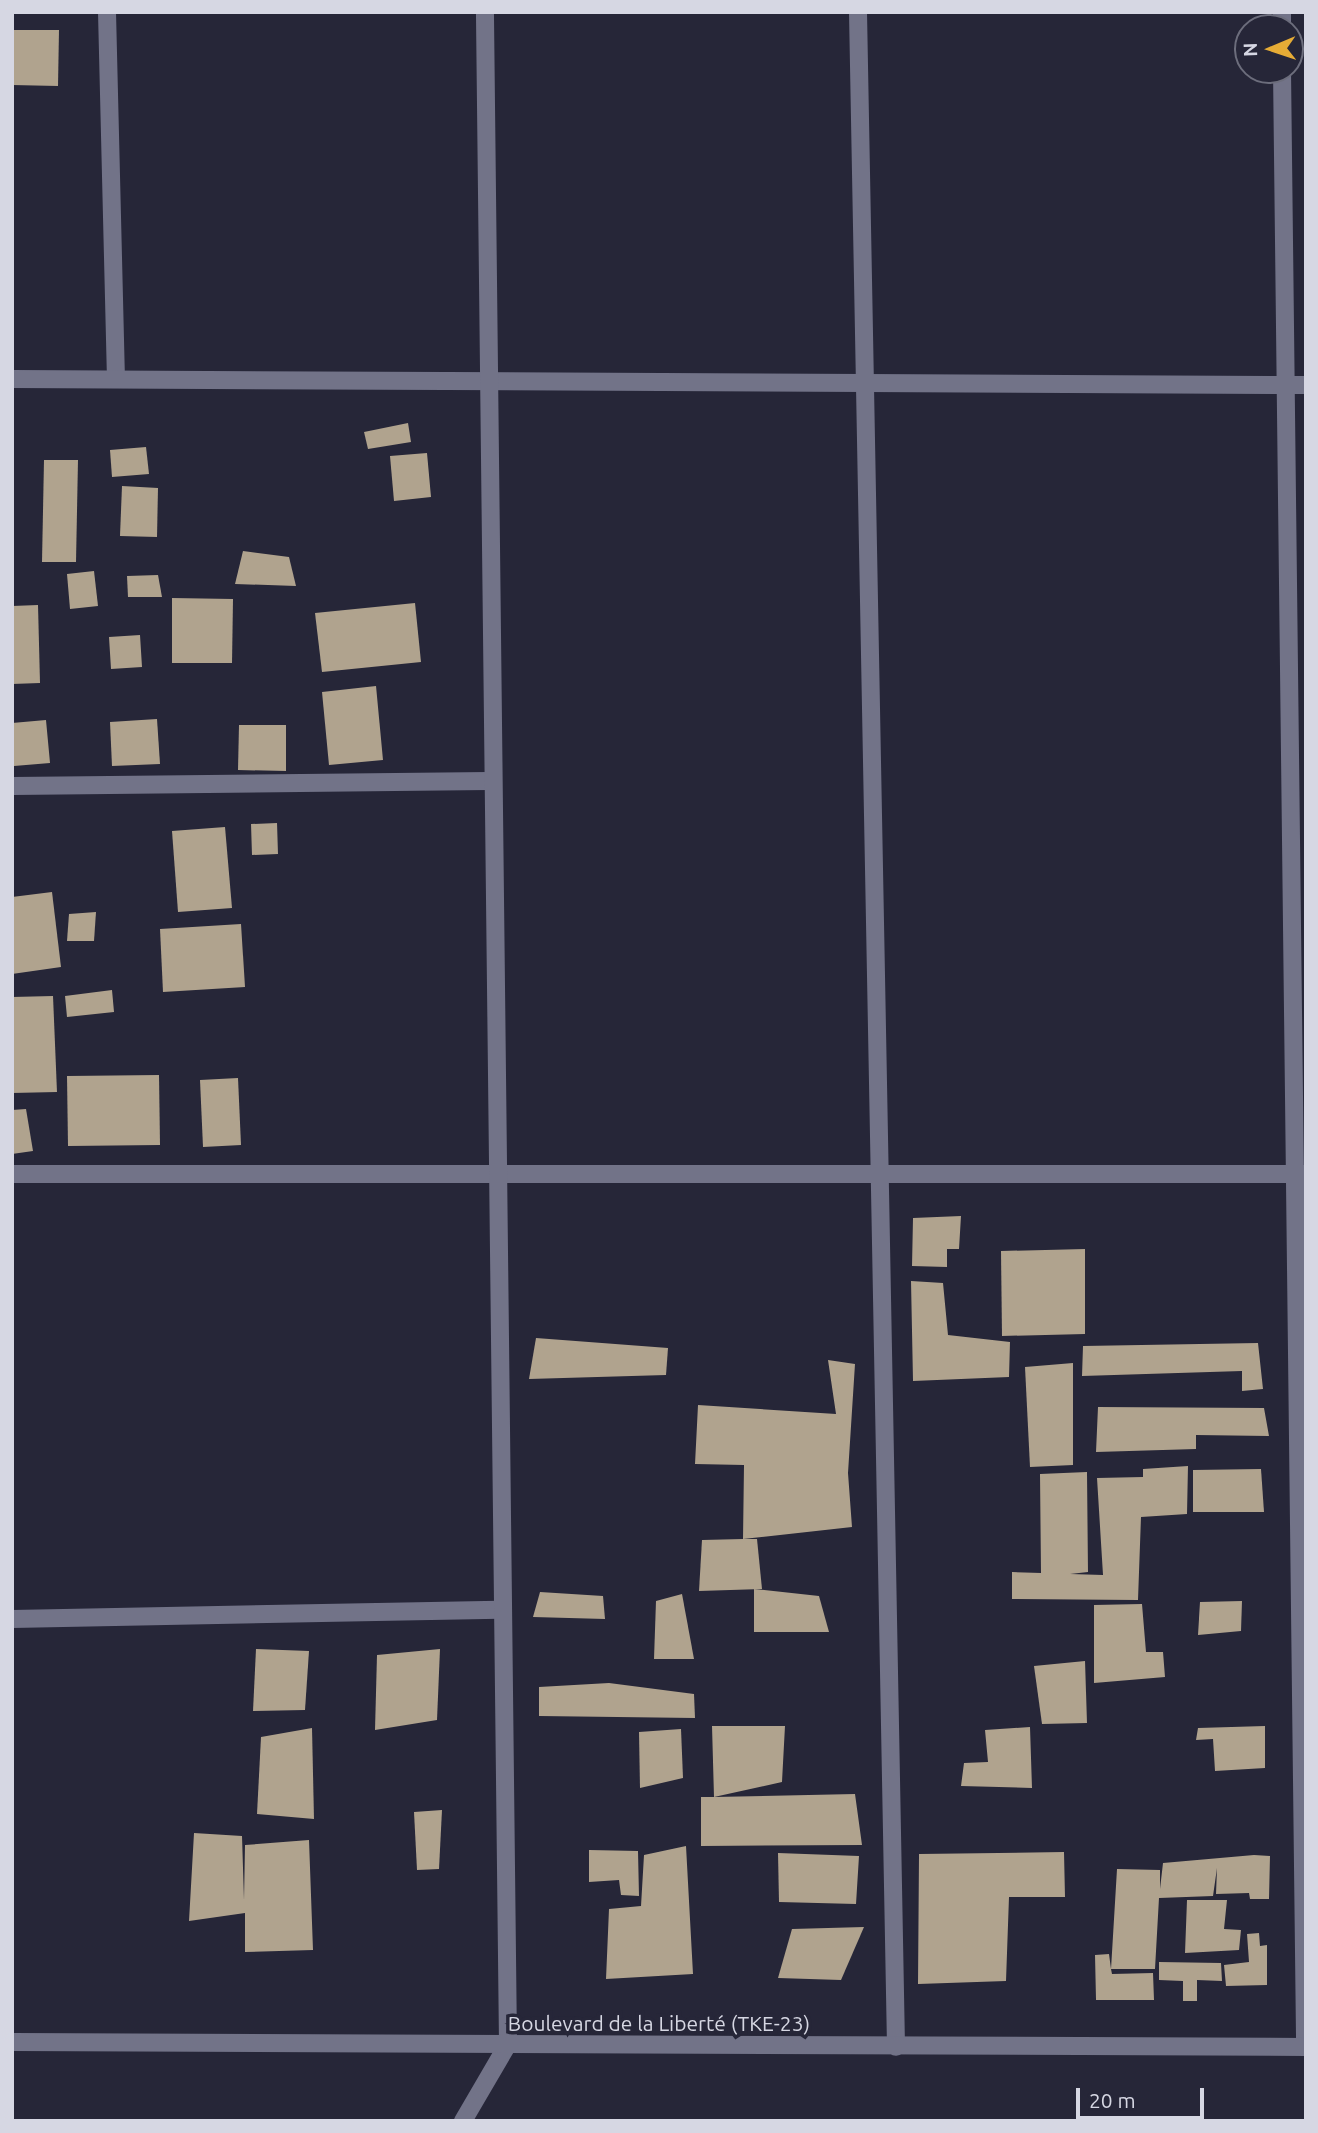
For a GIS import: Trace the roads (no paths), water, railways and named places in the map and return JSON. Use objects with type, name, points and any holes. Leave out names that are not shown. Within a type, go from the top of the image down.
[{"type":"street","points":[[107,12],[117,378]]},
{"type":"street","points":[[463,2121],[508,2044],[499,1610],[489,781],[485,12]]},
{"type":"street","points":[[858,12],[896,2047]]},
{"type":"street","points":[[1282,84],[1285,385],[1301,1174],[1305,2047]]},
{"type":"street","points":[[12,379],[865,385],[1306,384]]},
{"type":"street","points":[[12,786],[489,781]]},
{"type":"street","points":[[12,1174],[879,1170],[1301,1174]]},
{"type":"street","points":[[12,1619],[499,1610]]},
{"type":"street","name":"Boulevard de la Liberté (TKE-23)","points":[[12,2042],[1305,2047]]}]
